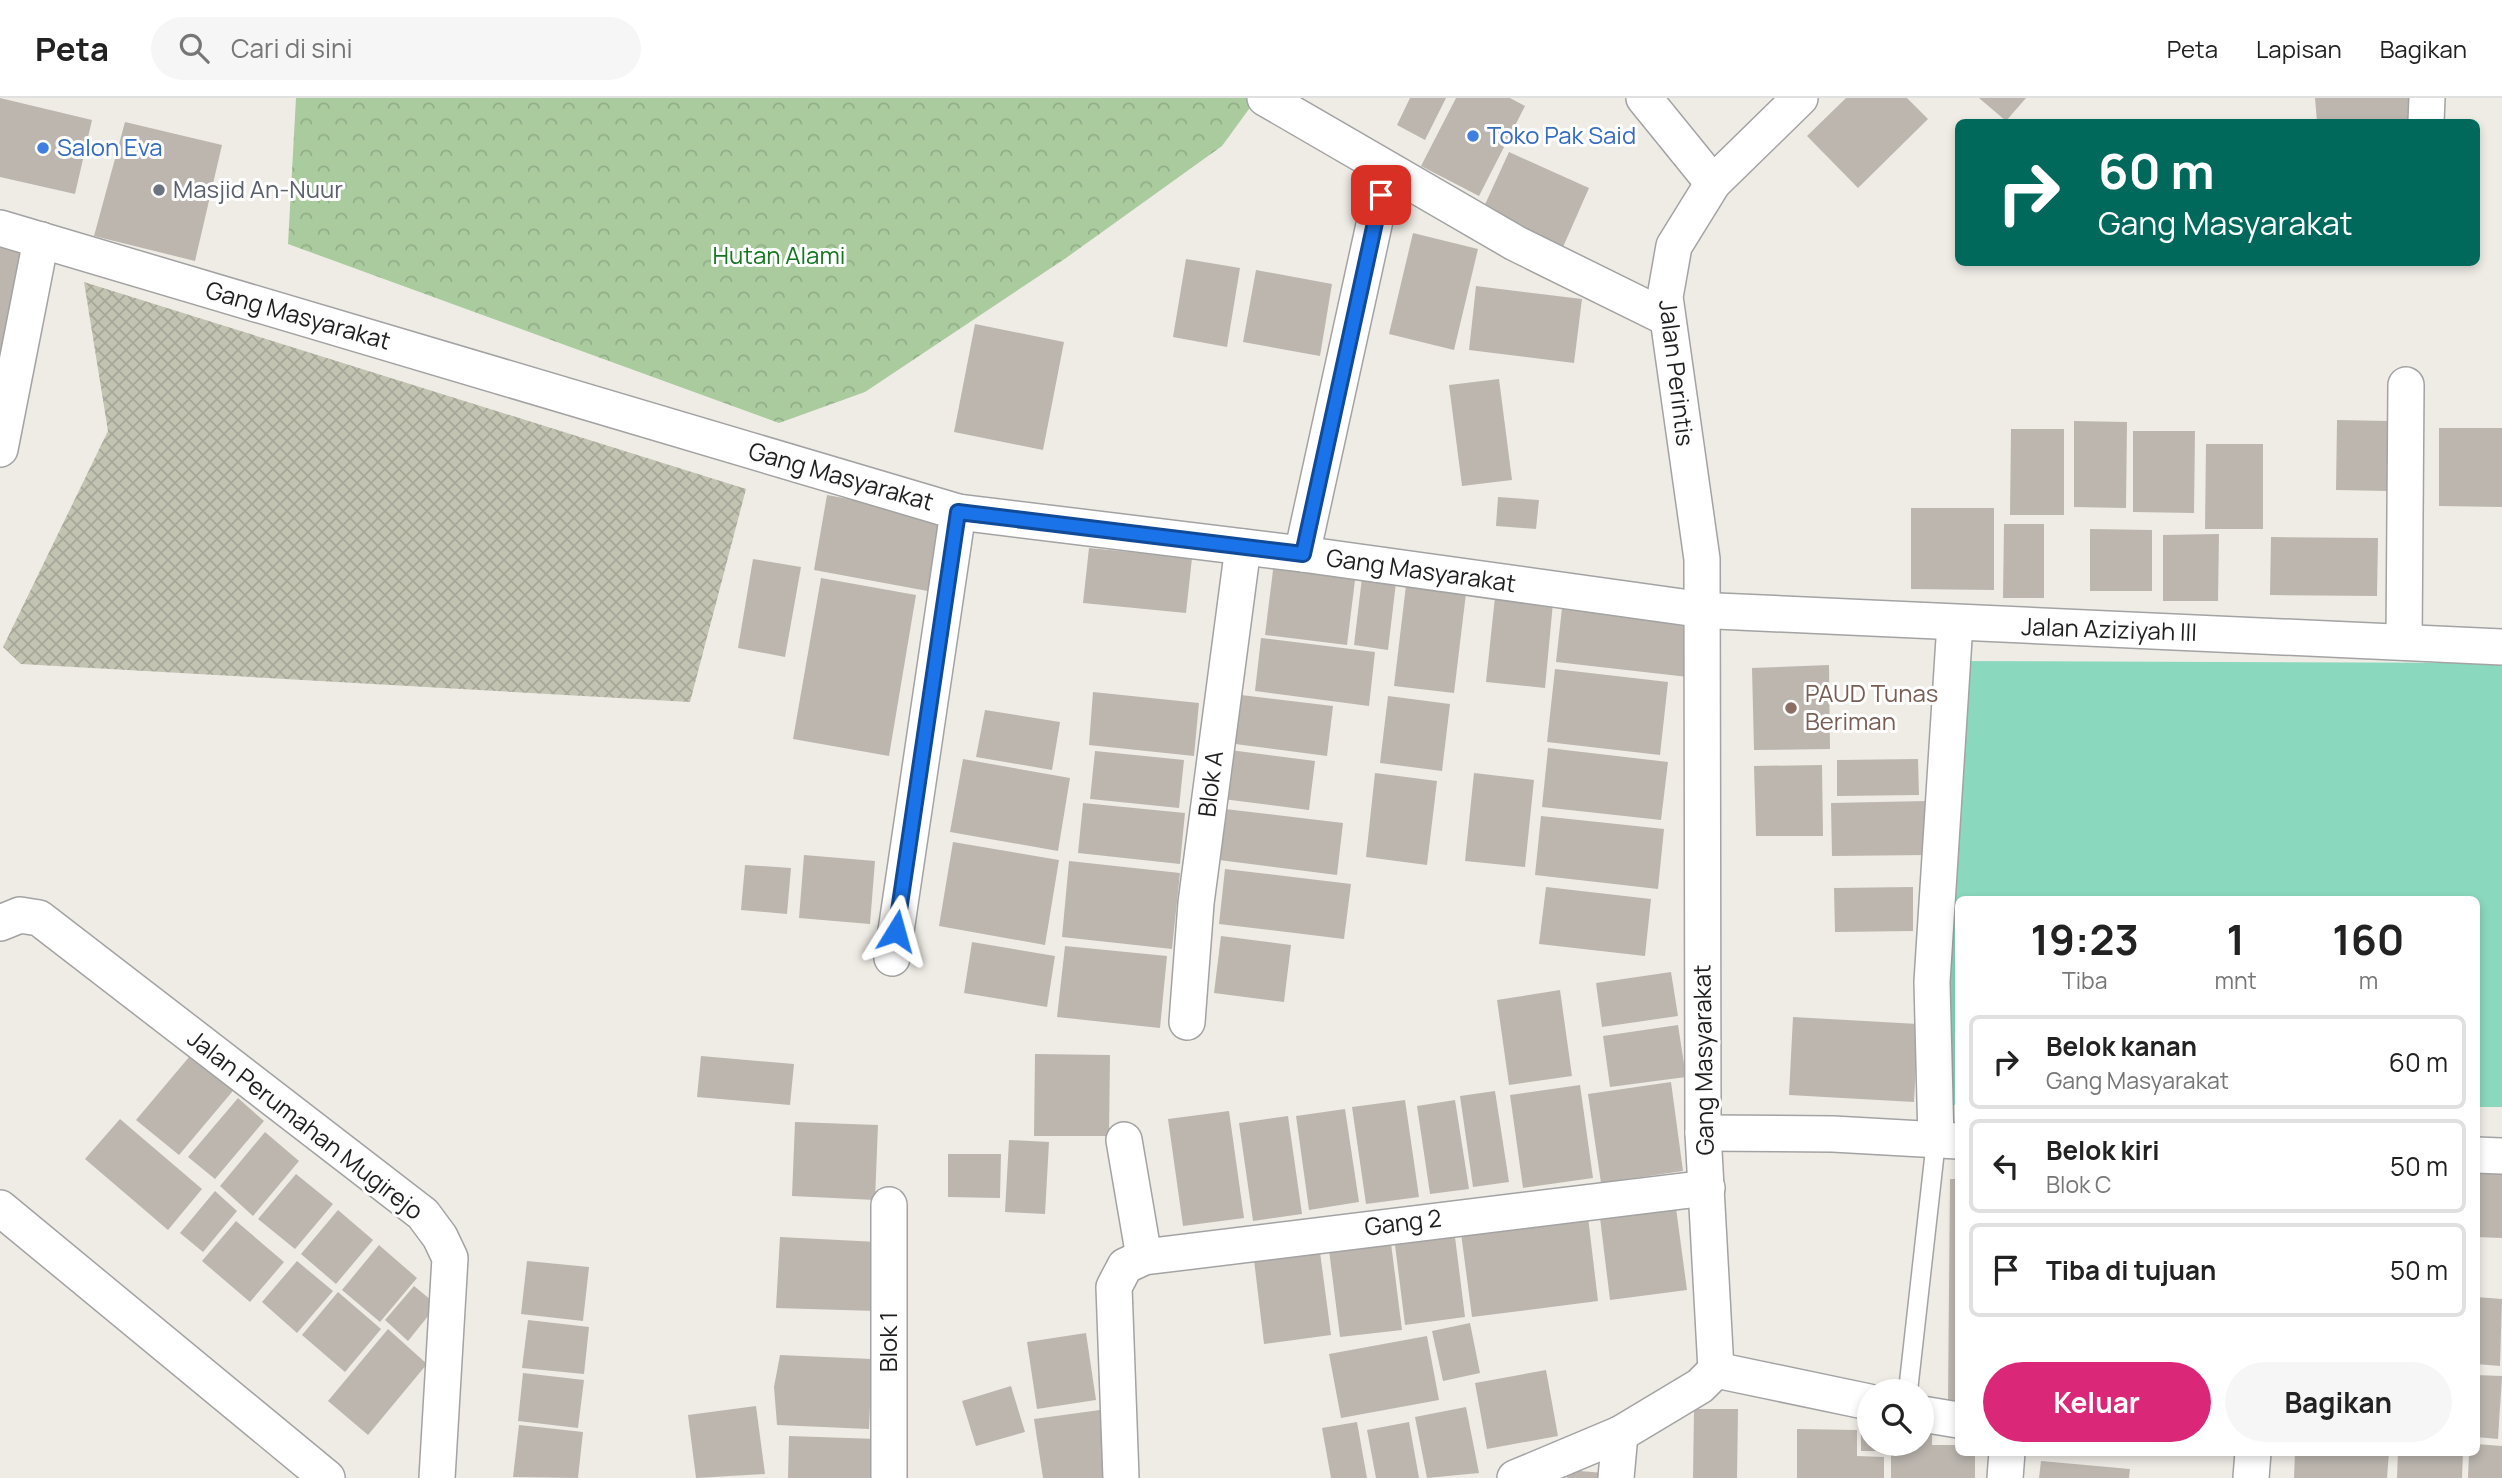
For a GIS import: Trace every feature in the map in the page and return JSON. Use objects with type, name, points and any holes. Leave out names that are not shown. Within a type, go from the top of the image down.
[{"type":"street","points":[[1265,98],[1515,243],[1667,318]]},
{"type":"street","points":[[1644,98],[1713,183]]},
{"type":"street","name":"Jalan Perintis","points":[[1710,611],[1665,297],[1674,246],[1713,183],[1800,98]]},
{"type":"street","points":[[2427,98],[2427,119]]},
{"type":"street","points":[[1303,554],[1386,170]]},
{"type":"street","name":"Gang Masyarakat","points":[[0,228],[958,512],[1303,554],[1710,611],[1703,1133],[1716,1370]]},
{"type":"street","points":[[0,449],[41,240]]},
{"type":"street","points":[[2404,642],[2406,385]]},
{"type":"street","points":[[892,958],[958,512]]},
{"type":"street","name":"Blok A","points":[[1187,1022],[1196,903],[1242,547]]},
{"type":"street","name":"Jalan Aziziyah III","points":[[1710,611],[2502,647]]},
{"type":"street","points":[[1703,1133],[1833,1134],[1947,1141],[1932,982],[1955,623]]},
{"type":"street","name":"Jalan Perumahan Mugirejo","points":[[0,923],[20,915],[40,918],[423,1214],[440,1237],[450,1258],[437,1478]]},
{"type":"street","points":[[1121,1478],[1114,1287],[1125,1266],[1144,1256],[1124,1140]]},
{"type":"street","points":[[2480,1154],[2502,1156]]},
{"type":"street","name":"Gang 2","points":[[1144,1256],[1707,1188]]},
{"type":"street","name":"Blok 1","points":[[889,1205],[889,1478]]},
{"type":"street","points":[[0,1209],[327,1478]]},
{"type":"street","points":[[1515,1478],[1620,1434],[1700,1386],[1716,1370],[1857,1399]]},
{"type":"street","points":[[1934,1416],[1955,1420]]},
{"type":"street","points":[[1616,1478],[1620,1434]]},
{"type":"street","points":[[2005,1478],[2007,1456]]},
{"type":"street","points":[[2251,1478],[2253,1456]]},
{"type":"lane","points":[[1910,1379],[1947,1141]]},
{"type":"shaded area","points":[[84,282],[746,489],[690,702],[21,664],[3,647],[108,431]]},
{"type":"green space","name":"Hutan Alami","points":[[296,98],[1257,98],[1222,146],[1066,258],[865,392],[779,423],[288,244]]},
{"type":"green space","points":[[1939,661],[2502,663],[2502,1107],[2480,1107],[2480,896],[1955,896],[1955,1105],[1938,1105]]},
{"type":"building","name":"Salon Eva","points":[[0,98],[92,120],[75,194],[0,177]]},
{"type":"building","points":[[1410,98],[1446,98],[1425,140],[1397,125]]},
{"type":"building","name":"Toko Pak Said","points":[[1456,98],[1510,98],[1525,106],[1479,196],[1421,166]]},
{"type":"building","points":[[1846,98],[1907,98],[1928,119],[1858,188],[1807,136]]},
{"type":"building","points":[[1979,98],[2026,98],[2008,119],[2004,119]]},
{"type":"building","points":[[2315,98],[2410,98],[2412,119],[2317,119]]},
{"type":"building","name":"Masjid An-Nuur","points":[[125,122],[222,145],[195,261],[94,236]]},
{"type":"building","points":[[1509,152],[1589,188],[1563,247],[1482,211]]},
{"type":"building","points":[[1413,233],[1478,249],[1454,350],[1389,334]]},
{"type":"building","points":[[0,247],[31,253],[0,361]]},
{"type":"building","points":[[1186,259],[1240,268],[1227,347],[1173,337]]},
{"type":"building","points":[[1256,270],[1332,284],[1320,356],[1243,342]]},
{"type":"building","points":[[1476,286],[1582,299],[1574,363],[1469,350]]},
{"type":"building","points":[[975,324],[1064,342],[1043,450],[954,432]]},
{"type":"building","points":[[1499,379],[1512,480],[1462,486],[1449,385]]},
{"type":"building","points":[[2337,420],[2389,421],[2388,491],[2336,490]]},
{"type":"building","points":[[2074,421],[2127,422],[2126,508],[2074,507]]},
{"type":"building","points":[[2439,428],[2502,428],[2502,507],[2439,506]]},
{"type":"building","points":[[2011,429],[2064,429],[2064,515],[2010,515]]},
{"type":"building","points":[[2133,431],[2195,431],[2194,513],[2133,512]]},
{"type":"building","points":[[2206,444],[2263,444],[2263,529],[2205,529]]},
{"type":"building","points":[[827,495],[946,517],[933,592],[814,570]]},
{"type":"building","points":[[1498,497],[1539,500],[1536,529],[1496,526]]},
{"type":"building","points":[[1911,508],[1994,508],[1994,590],[1911,589]]},
{"type":"building","points":[[2004,524],[2044,524],[2044,598],[2003,598]]},
{"type":"building","points":[[2090,529],[2152,530],[2152,591],[2090,591]]},
{"type":"building","points":[[2219,534],[2218,601],[2163,601],[2163,535]]},
{"type":"building","points":[[2271,537],[2378,538],[2377,596],[2270,595]]},
{"type":"building","points":[[1089,548],[1192,558],[1186,613],[1083,603]]},
{"type":"building","points":[[1275,554],[1357,564],[1347,645],[1265,635]]},
{"type":"building","points":[[753,559],[801,567],[785,657],[738,648]]},
{"type":"building","points":[[1363,569],[1397,574],[1388,650],[1354,645]]},
{"type":"building","points":[[1407,577],[1467,585],[1454,693],[1394,686]]},
{"type":"building","points":[[821,578],[916,595],[889,756],[793,739]]},
{"type":"building","points":[[1495,597],[1553,603],[1545,688],[1486,682]]},
{"type":"building","points":[[1562,608],[1694,622],[1688,677],[1556,662]]},
{"type":"building","points":[[1261,638],[1375,652],[1369,706],[1255,691]]},
{"type":"building","name":"PAUD Tunas Beriman","points":[[1829,665],[1830,749],[1754,750],[1752,668]]},
{"type":"building","points":[[1555,669],[1668,682],[1660,755],[1547,742]]},
{"type":"building","points":[[1093,692],[1199,703],[1194,756],[1089,745]]},
{"type":"building","points":[[1241,695],[1333,706],[1327,756],[1235,744]]},
{"type":"building","points":[[1388,696],[1450,704],[1442,771],[1380,763]]},
{"type":"building","points":[[985,710],[1060,722],[1052,770],[976,757]]},
{"type":"building","points":[[1548,748],[1668,762],[1661,820],[1542,807]]},
{"type":"building","points":[[1230,750],[1315,761],[1309,810],[1223,799]]},
{"type":"building","points":[[1095,751],[1184,760],[1179,808],[1090,799]]},
{"type":"building","points":[[963,759],[1070,778],[1058,851],[950,832]]},
{"type":"building","points":[[1918,759],[1919,795],[1837,796],[1837,760]]},
{"type":"building","points":[[1822,765],[1823,836],[1756,836],[1754,766]]},
{"type":"building","points":[[1375,773],[1437,781],[1427,865],[1366,857]]},
{"type":"building","points":[[1474,773],[1534,780],[1525,867],[1465,861]]},
{"type":"building","points":[[1927,801],[1929,855],[1832,856],[1831,803]]},
{"type":"building","points":[[1083,803],[1185,813],[1180,864],[1078,853]]},
{"type":"building","points":[[1225,809],[1343,823],[1337,875],[1219,860]]},
{"type":"building","points":[[1541,816],[1664,829],[1658,889],[1535,875]]},
{"type":"building","points":[[953,842],[1059,860],[1045,945],[939,926]]},
{"type":"building","points":[[804,855],[875,861],[870,924],[799,918]]},
{"type":"building","points":[[1069,861],[1180,873],[1172,949],[1062,937]]},
{"type":"building","points":[[745,865],[791,868],[787,914],[741,910]]},
{"type":"building","points":[[1225,869],[1351,884],[1344,939],[1219,924]]},
{"type":"building","points":[[1546,887],[1651,899],[1645,956],[1539,944]]},
{"type":"building","points":[[1913,887],[1913,931],[1835,932],[1834,888]]},
{"type":"building","points":[[1221,936],[1291,945],[1284,1002],[1214,993]]},
{"type":"building","points":[[972,942],[1055,956],[1047,1007],[964,993]]},
{"type":"building","points":[[1065,946],[1167,956],[1160,1028],[1057,1017]]},
{"type":"building","points":[[1671,972],[1678,1016],[1602,1027],[1596,983]]},
{"type":"building","points":[[1560,990],[1572,1076],[1509,1085],[1497,1000]]},
{"type":"building","points":[[1793,1017],[1918,1024],[1914,1102],[1789,1095]]},
{"type":"building","points":[[1678,1025],[1686,1077],[1610,1087],[1603,1036]]},
{"type":"building","points":[[195,1050],[237,1086],[179,1155],[136,1120]]},
{"type":"building","points":[[1035,1054],[1110,1055],[1109,1136],[1034,1136]]},
{"type":"building","points":[[701,1056],[794,1064],[790,1105],[697,1097]]},
{"type":"building","points":[[1671,1082],[1683,1171],[1601,1183],[1588,1094]]},
{"type":"building","points":[[1580,1085],[1593,1178],[1523,1188],[1510,1095]]},
{"type":"building","points":[[1495,1091],[1509,1182],[1473,1187],[1460,1096]]},
{"type":"building","points":[[238,1098],[264,1121],[215,1179],[188,1157]]},
{"type":"building","points":[[1405,1100],[1419,1197],[1366,1204],[1352,1107]]},
{"type":"building","points":[[1455,1100],[1469,1189],[1430,1194],[1417,1106]]},
{"type":"building","points":[[1345,1109],[1359,1202],[1309,1210],[1296,1116]]},
{"type":"building","points":[[1229,1111],[1244,1218],[1183,1226],[1168,1119]]},
{"type":"building","points":[[1288,1116],[1302,1214],[1253,1221],[1239,1123]]},
{"type":"building","points":[[120,1119],[202,1189],[168,1230],[85,1159]]},
{"type":"building","points":[[795,1122],[878,1125],[875,1200],[792,1196]]},
{"type":"building","points":[[265,1132],[299,1161],[253,1216],[220,1186]]},
{"type":"building","points":[[1009,1140],[1049,1142],[1045,1214],[1005,1212]]},
{"type":"building","points":[[948,1154],[1001,1154],[1000,1198],[948,1197]]},
{"type":"building","points":[[2480,1167],[2502,1168],[2502,1238],[2480,1237]]},
{"type":"building","points":[[296,1174],[333,1204],[295,1249],[258,1219]]},
{"type":"building","points":[[1950,1179],[1955,1179],[1955,1406],[1948,1405]]},
{"type":"building","points":[[215,1191],[237,1211],[203,1252],[180,1233]]},
{"type":"building","points":[[1676,1208],[1687,1290],[1610,1300],[1600,1218]]},
{"type":"building","points":[[338,1210],[373,1240],[336,1284],[301,1254]]},
{"type":"building","points":[[1588,1217],[1598,1301],[1472,1317],[1461,1233]]},
{"type":"building","points":[[236,1221],[284,1262],[250,1302],[202,1261]]},
{"type":"building","points":[[1454,1229],[1465,1317],[1405,1325],[1394,1237]]},
{"type":"building","points":[[780,1237],[878,1242],[876,1311],[776,1308]]},
{"type":"building","points":[[1391,1243],[1402,1330],[1340,1337],[1329,1250]]},
{"type":"building","points":[[379,1245],[417,1278],[380,1322],[342,1290]]},
{"type":"building","points":[[1320,1252],[1331,1335],[1264,1344],[1254,1260]]},
{"type":"building","points":[[297,1261],[333,1291],[297,1333],[262,1302]]},
{"type":"building","points":[[527,1261],[589,1267],[583,1321],[521,1314]]},
{"type":"building","points":[[414,1286],[437,1305],[408,1341],[385,1320]]},
{"type":"building","points":[[338,1292],[381,1329],[345,1372],[302,1335]]},
{"type":"building","points":[[2480,1297],[2502,1299],[2500,1366],[2480,1364]]},
{"type":"building","points":[[528,1320],[589,1327],[584,1374],[522,1368]]},
{"type":"building","points":[[1470,1323],[1480,1373],[1443,1381],[1432,1331]]},
{"type":"building","points":[[388,1329],[427,1364],[368,1435],[328,1401]]},
{"type":"building","points":[[1086,1333],[1096,1400],[1037,1409],[1027,1342]]},
{"type":"building","points":[[1427,1336],[1439,1400],[1341,1418],[1329,1354]]},
{"type":"building","points":[[780,1355],[872,1359],[869,1429],[777,1425],[774,1387]]},
{"type":"building","points":[[1546,1370],[1558,1436],[1487,1449],[1475,1383]]},
{"type":"building","points":[[523,1373],[584,1380],[578,1428],[518,1421]]},
{"type":"building","points":[[2480,1375],[2502,1376],[2498,1439],[2480,1437]]},
{"type":"building","points":[[1011,1386],[1025,1432],[976,1446],[962,1401]]},
{"type":"building","points":[[756,1406],[765,1474],[696,1478],[688,1415]]},
{"type":"building","points":[[1466,1407],[1479,1473],[1427,1478],[1415,1417]]},
{"type":"building","points":[[1694,1409],[1738,1409],[1737,1478],[1693,1478]]},
{"type":"building","points":[[1100,1410],[1109,1478],[1043,1478],[1034,1419]]},
{"type":"building","points":[[1357,1422],[1367,1478],[1331,1478],[1322,1428]]},
{"type":"building","points":[[1409,1422],[1419,1478],[1376,1478],[1367,1430]]},
{"type":"building","points":[[519,1425],[583,1432],[578,1478],[513,1477]]},
{"type":"building","points":[[1797,1429],[1857,1430],[1857,1456],[1884,1457],[1884,1478],[1797,1478]]},
{"type":"building","points":[[789,1436],[878,1439],[877,1478],[788,1478]]},
{"type":"building","points":[[2480,1444],[2502,1446],[2502,1478],[2468,1478],[2469,1456],[2480,1456]]},
{"type":"building","points":[[1934,1445],[1955,1445],[1955,1456],[1975,1456],[1975,1478],[1891,1478],[1891,1456],[1934,1456]]},
{"type":"building","points":[[2295,1456],[2389,1456],[2387,1478],[2294,1478]]},
{"type":"building","points":[[2398,1456],[2463,1456],[2462,1478],[2397,1478]]},
{"type":"building","points":[[2041,1461],[2130,1469],[2129,1478],[2039,1478]]},
{"type":"building","points":[[1568,1470],[1604,1473],[1604,1478],[1567,1478]]},
{"type":"place","name":"Toko Pak Said","points":[[1473,136]]},
{"type":"place","name":"Salon Eva","points":[[43,148]]},
{"type":"place","name":"Masjid An-Nuur","points":[[159,190]]},
{"type":"place","name":"PAUD Tunas Beriman","points":[[1791,708]]},
{"type":"route","points":[[896,931],[958,512],[1303,554],[1381,195]]}]
